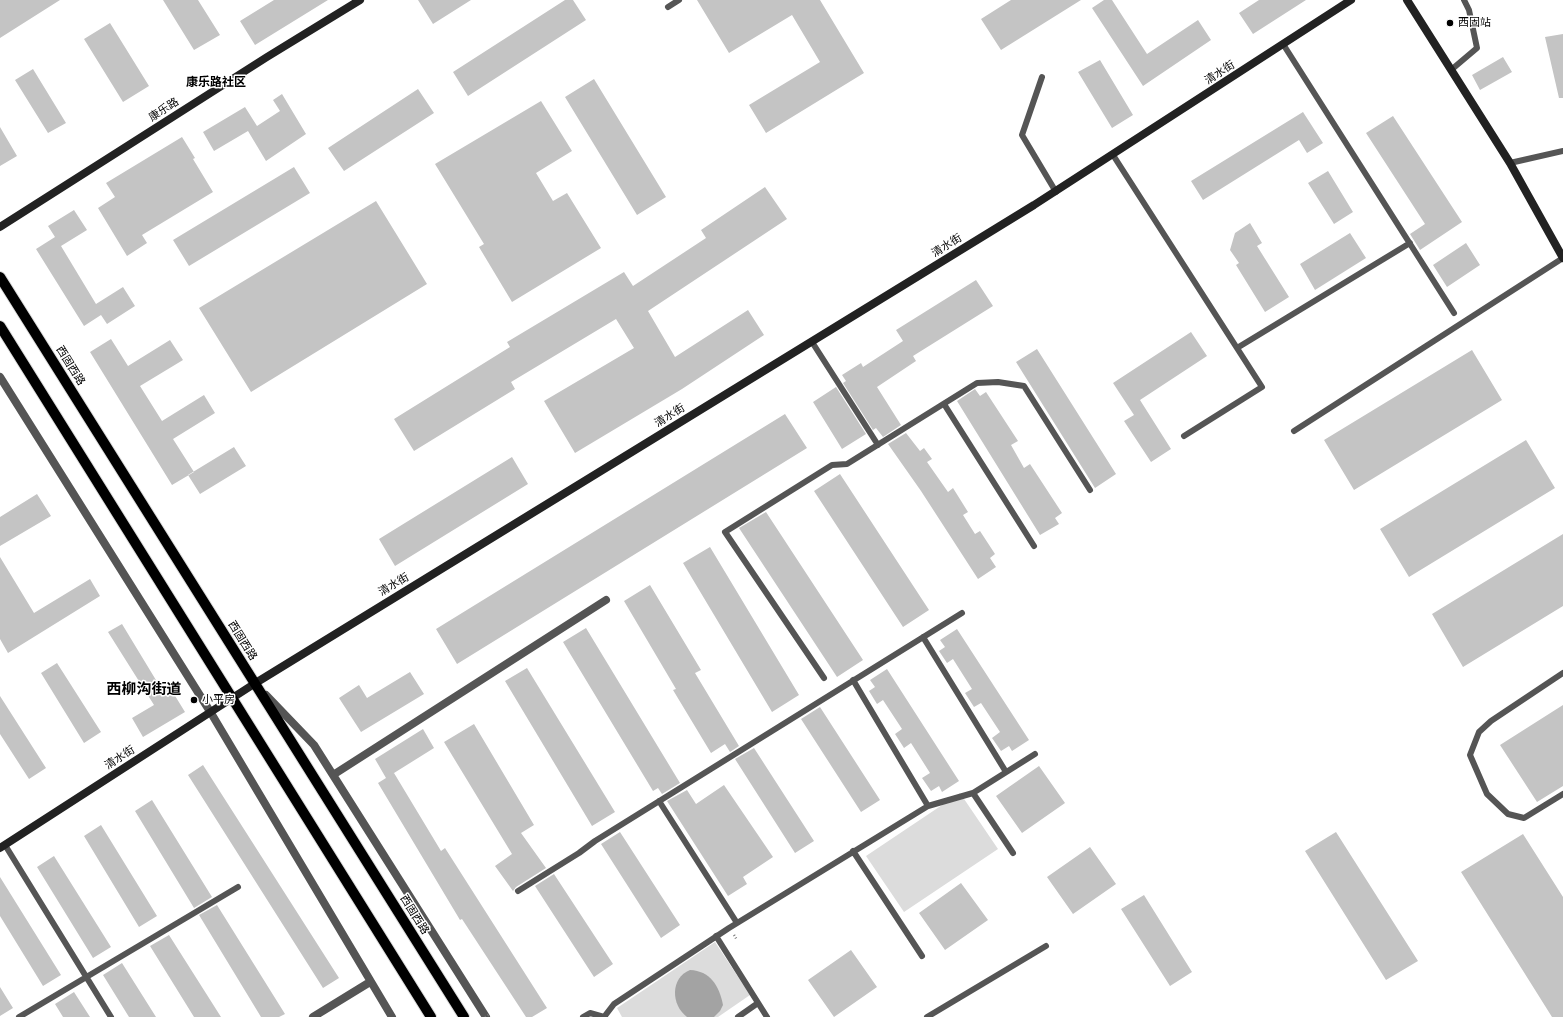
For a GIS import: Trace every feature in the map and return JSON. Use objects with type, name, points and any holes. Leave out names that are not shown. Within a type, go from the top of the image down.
[{"type":"main road","name":"西固西路","points":[[0,277],[464,1017]]},
{"type":"main road","points":[[0,326],[431,1017]]},
{"type":"street","name":"康乐路","points":[[0,227],[260,61],[360,0]]},
{"type":"street","name":"清水街","points":[[2,847],[254,684],[1056,192],[1351,0]]},
{"type":"street","points":[[1407,0],[1510,163],[1563,258]]},
{"type":"street","points":[[0,377],[211,713],[392,1017]]},
{"type":"street","points":[[333,775],[606,600]]},
{"type":"street","points":[[254,684],[314,745],[487,1016]]},
{"type":"street","points":[[313,1017],[370,982]]},
{"type":"lane","points":[[668,7],[679,0]]},
{"type":"lane","points":[[1451,70],[1477,48],[1469,10],[1464,0]]},
{"type":"lane","points":[[1283,44],[1454,313]]},
{"type":"lane","points":[[1042,77],[1022,134],[1056,192]]},
{"type":"lane","points":[[1510,163],[1563,151]]},
{"type":"lane","points":[[1114,155],[1262,387],[1184,436]]},
{"type":"lane","points":[[1237,348],[1410,243]]},
{"type":"lane","points":[[1294,431],[1563,258]]},
{"type":"lane","points":[[812,342],[878,444]]},
{"type":"lane","points":[[824,678],[725,532],[832,465],[847,464],[978,383],[998,382],[1024,386],[1090,490]]},
{"type":"lane","points":[[944,404],[1034,546]]},
{"type":"lane","points":[[518,891],[659,801],[962,613]]},
{"type":"lane","points":[[923,637],[1006,772]]},
{"type":"lane","points":[[1563,674],[1491,722],[1479,732],[1470,756],[1487,794],[1508,814],[1524,818],[1563,794]]},
{"type":"lane","points":[[853,680],[928,806]]},
{"type":"lane","points":[[583,1017],[590,1013],[604,1017],[614,1004],[716,936],[928,806],[973,793],[1035,754]]},
{"type":"lane","points":[[973,793],[1013,853]]},
{"type":"lane","points":[[659,801],[737,923]]},
{"type":"lane","points":[[2,847],[111,1017]]},
{"type":"lane","points":[[853,852],[922,956]]},
{"type":"lane","points":[[19,1017],[238,887]]},
{"type":"lane","points":[[716,936],[767,1017]]},
{"type":"lane","points":[[927,1017],[1046,946]]},
{"type":"lane","points":[[738,1017],[758,1003]]},
{"type":"shaded area","points":[[960,793],[998,849],[904,912],[866,856]]},
{"type":"shaded area","points":[[715,942],[750,995],[718,1017],[622,1017],[617,1008]]},
{"type":"shaded area","points":[[690,970],[703,973],[716,985],[723,1005],[714,1017],[687,1017],[678,1006],[675,992],[676,985],[683,974]]},
{"type":"building","points":[[0,0],[60,0],[0,38]]},
{"type":"building","points":[[163,0],[198,0],[220,35],[194,50]]},
{"type":"building","points":[[274,0],[328,0],[255,45],[240,21]]},
{"type":"building","points":[[418,0],[471,0],[433,24]]},
{"type":"building","points":[[565,0],[573,0],[586,20],[468,96],[453,72]]},
{"type":"building","points":[[697,0],[820,0],[864,73],[766,133],[749,105],[820,62],[792,15],[729,53]]},
{"type":"building","points":[[1011,0],[1081,0],[1001,50],[981,19]]},
{"type":"building","points":[[1104,0],[1112,0],[1147,54],[1198,20],[1211,40],[1143,86],[1092,8]]},
{"type":"building","points":[[1259,0],[1306,0],[1253,34],[1239,13]]},
{"type":"building","points":[[110,23],[149,86],[123,102],[84,39]]},
{"type":"building","points":[[1563,34],[1563,98],[1559,98],[1545,37]]},
{"type":"building","points":[[1503,57],[1512,72],[1480,90],[1472,75]]},
{"type":"building","points":[[1100,60],[1133,115],[1112,128],[1078,72]]},
{"type":"building","points":[[33,69],[66,123],[48,133],[15,80]]},
{"type":"building","points":[[594,79],[666,197],[637,215],[565,97]]},
{"type":"building","points":[[418,89],[434,113],[344,171],[328,148]]},
{"type":"building","points":[[282,94],[306,134],[266,161],[248,131],[214,151],[203,132],[245,107],[257,126],[280,111],[273,100]]},
{"type":"building","points":[[541,101],[572,151],[536,173],[553,201],[567,193],[601,248],[512,302],[479,247],[484,244],[435,164]]},
{"type":"building","points":[[1303,112],[1323,143],[1307,153],[1299,140],[1203,200],[1191,181]]},
{"type":"building","points":[[1393,116],[1462,222],[1420,250],[1410,234],[1425,224],[1366,133]]},
{"type":"building","points":[[0,127],[17,156],[0,166]]},
{"type":"building","points":[[182,137],[195,158],[193,159],[213,192],[142,235],[147,243],[127,256],[98,208],[115,197],[106,183]]},
{"type":"building","points":[[294,167],[310,193],[189,266],[173,240]]},
{"type":"building","points":[[1328,171],[1353,212],[1334,224],[1308,183]]},
{"type":"building","points":[[765,187],[787,219],[648,311],[675,357],[748,310],[764,335],[682,389],[575,453],[544,401],[634,348],[616,319],[511,382],[515,389],[414,451],[394,419],[510,347],[507,342],[624,272],[633,286],[706,238],[701,230]]},
{"type":"building","points":[[376,201],[427,284],[251,392],[199,308]]},
{"type":"building","points":[[74,210],[87,230],[61,246],[96,304],[123,287],[135,306],[107,324],[101,315],[84,326],[36,249],[55,237],[48,226]]},
{"type":"building","points":[[1250,223],[1262,243],[1257,246],[1289,297],[1265,312],[1236,265],[1239,263],[1230,250],[1235,233]]},
{"type":"building","points":[[1350,233],[1366,258],[1315,290],[1300,264]]},
{"type":"building","points":[[1466,243],[1480,265],[1447,287],[1433,265]]},
{"type":"building","points":[[976,280],[993,306],[913,356],[916,361],[877,387],[901,425],[883,437],[876,428],[873,430],[843,383],[846,381],[842,375],[861,363],[863,367],[903,341],[896,330]]},
{"type":"building","points":[[1191,332],[1207,356],[1140,400],[1171,449],[1151,462],[1124,421],[1134,415],[1113,383]]},
{"type":"building","points":[[111,339],[128,366],[170,340],[183,360],[140,386],[162,421],[204,395],[215,413],[173,439],[194,472],[172,485],[90,352]]},
{"type":"building","points":[[1037,349],[1116,474],[1095,488],[1016,362]]},
{"type":"building","points":[[1472,350],[1502,400],[1354,490],[1324,440]]},
{"type":"building","points":[[836,387],[866,434],[842,449],[813,402]]},
{"type":"building","points":[[975,389],[980,396],[986,392],[1018,441],[1011,445],[1024,468],[1030,464],[1062,513],[1055,518],[1059,524],[1040,535],[957,401]]},
{"type":"building","points":[[785,414],[807,448],[457,664],[436,629]]},
{"type":"building","points":[[906,433],[920,451],[924,448],[932,459],[927,462],[948,492],[953,488],[968,512],[963,515],[975,534],[980,531],[995,554],[990,558],[996,567],[978,579],[921,491],[888,444]]},
{"type":"building","points":[[1526,440],[1555,488],[1409,577],[1380,529]]},
{"type":"building","points":[[234,447],[246,466],[200,494],[188,475]]},
{"type":"building","points":[[512,457],[528,484],[395,566],[379,539]]},
{"type":"building","points":[[840,474],[929,610],[903,627],[814,491]]},
{"type":"building","points":[[37,494],[51,516],[0,546],[0,517]]},
{"type":"building","points":[[766,512],[863,660],[837,677],[739,528]]},
{"type":"building","points":[[1563,534],[1563,606],[1463,667],[1432,614]]},
{"type":"building","points":[[710,547],[799,695],[772,712],[683,563]]},
{"type":"building","points":[[0,557],[34,613],[90,579],[100,596],[8,653],[0,639]]},
{"type":"building","points":[[650,585],[701,670],[695,673],[739,746],[730,752],[725,744],[711,753],[673,690],[676,689],[624,601]]},
{"type":"building","points":[[122,624],[162,690],[169,686],[185,712],[143,737],[132,718],[154,705],[108,632]]},
{"type":"building","points":[[586,628],[680,783],[662,794],[658,788],[653,791],[563,642]]},
{"type":"building","points":[[957,629],[1029,740],[1012,751],[1009,746],[1001,751],[992,738],[1000,732],[981,703],[974,707],[965,693],[972,689],[953,659],[947,663],[939,651],[945,647],[940,640]]},
{"type":"building","points":[[57,663],[101,732],[84,743],[41,673]]},
{"type":"building","points":[[527,668],[615,812],[592,826],[505,681]]},
{"type":"building","points":[[887,669],[959,781],[942,792],[939,786],[931,791],[922,778],[930,773],[911,743],[904,748],[895,734],[902,729],[883,700],[877,704],[869,691],[875,687],[870,680]]},
{"type":"building","points":[[410,672],[424,694],[361,732],[339,698],[359,685],[367,698]]},
{"type":"building","points":[[0,696],[46,768],[29,779],[0,734]]},
{"type":"building","points":[[1563,705],[1563,786],[1537,802],[1500,745]]},
{"type":"building","points":[[820,707],[880,800],[861,812],[801,719]]},
{"type":"building","points":[[474,724],[534,825],[521,833],[546,868],[516,887],[513,891],[495,866],[512,854],[444,742]]},
{"type":"building","points":[[423,729],[434,748],[386,778],[375,759]]},
{"type":"building","points":[[754,748],[814,841],[795,853],[735,759]]},
{"type":"building","points":[[203,765],[339,978],[323,988],[188,775]]},
{"type":"building","points":[[1039,766],[1065,803],[1022,833],[996,796]]},
{"type":"building","points":[[394,773],[441,851],[445,848],[547,1008],[532,1017],[526,1017],[462,919],[460,920],[378,783]]},
{"type":"building","points":[[724,785],[773,857],[743,877],[747,884],[728,896],[667,801],[687,790],[696,804]]},
{"type":"building","points":[[152,800],[212,897],[194,908],[135,811]]},
{"type":"building","points":[[101,825],[157,916],[139,927],[84,836]]},
{"type":"building","points":[[620,832],[680,925],[661,938],[601,844]]},
{"type":"building","points":[[1336,832],[1418,961],[1386,980],[1305,851]]},
{"type":"building","points":[[1523,834],[1563,897],[1563,1017],[1552,1017],[1461,872]]},
{"type":"building","points":[[1090,847],[1116,884],[1073,914],[1047,877]]},
{"type":"building","points":[[54,856],[111,947],[93,958],[37,867]]},
{"type":"building","points":[[554,874],[613,964],[594,977],[535,886]]},
{"type":"building","points":[[0,877],[61,975],[43,986],[0,916]]},
{"type":"building","points":[[961,883],[988,920],[945,950],[919,913]]},
{"type":"building","points":[[1144,895],[1192,972],[1170,986],[1121,909]]},
{"type":"building","points":[[217,905],[285,1014],[279,1017],[261,1017],[199,915]]},
{"type":"building","points":[[169,935],[221,1017],[194,1017],[150,946]]},
{"type":"building","points":[[851,950],[877,987],[834,1017],[808,980]]},
{"type":"building","points":[[122,963],[156,1017],[129,1017],[103,975]]},
{"type":"building","points":[[0,987],[13,1008],[0,1016]]},
{"type":"building","points":[[74,992],[90,1017],[63,1017],[55,1004]]},
{"type":"place","name":"西固站","points":[[1450,23]]},
{"type":"place","name":"小平房","points":[[194,700]]},
{"type":"district","name":"康乐路社区","points":[[216,83]]},
{"type":"district","name":"西柳沟街道","points":[[144,690]]}]
